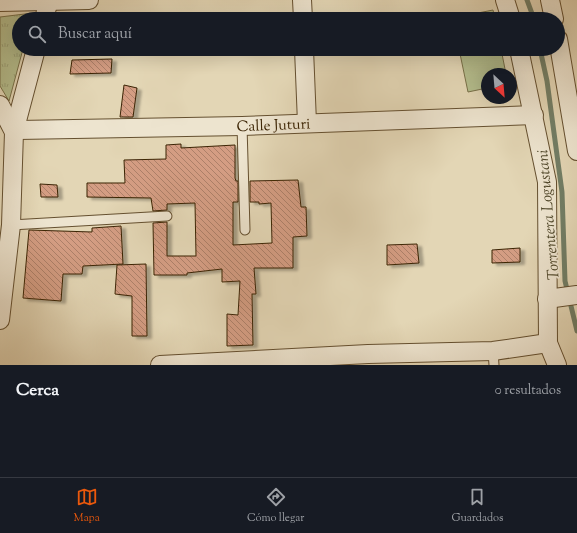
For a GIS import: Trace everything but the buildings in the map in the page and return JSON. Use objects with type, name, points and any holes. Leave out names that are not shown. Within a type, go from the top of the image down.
[{"type":"street","points":[[0,2],[89,0]]},
{"type":"street","points":[[302,0],[303,12]]},
{"type":"street","points":[[505,0],[509,12]]},
{"type":"street","points":[[550,0],[553,12]]},
{"type":"street","points":[[46,12],[48,1]]},
{"type":"street","points":[[0,320],[11,225],[14,132],[34,56]]},
{"type":"street","points":[[304,56],[307,123]]},
{"type":"street","points":[[521,56],[547,182],[565,296],[548,343],[557,365]]},
{"type":"street","points":[[564,56],[571,73],[577,151]]},
{"type":"street","points":[[0,105],[14,132]]},
{"type":"street","name":"Calle Juturi","points":[[14,132],[18,130],[242,126],[534,115]]},
{"type":"street","points":[[160,365],[368,359],[494,358],[548,343]]},
{"type":"lane","points":[[242,126],[245,230]]},
{"type":"lane","points":[[11,225],[167,216]]},
{"type":"green space","points":[[493,10],[493,12],[483,12]]},
{"type":"green space","points":[[12,16],[12,56],[21,56],[9,101],[0,86],[0,17]]},
{"type":"green space","points":[[460,56],[502,56],[505,68],[481,68],[481,89],[468,92]]},
{"type":"waterway","name":"Torrentera Logustani","points":[[527,0],[531,12]]},
{"type":"waterway","name":"Torrentera Logustani","points":[[542,56],[547,81],[562,192],[565,281],[577,331]]}]
